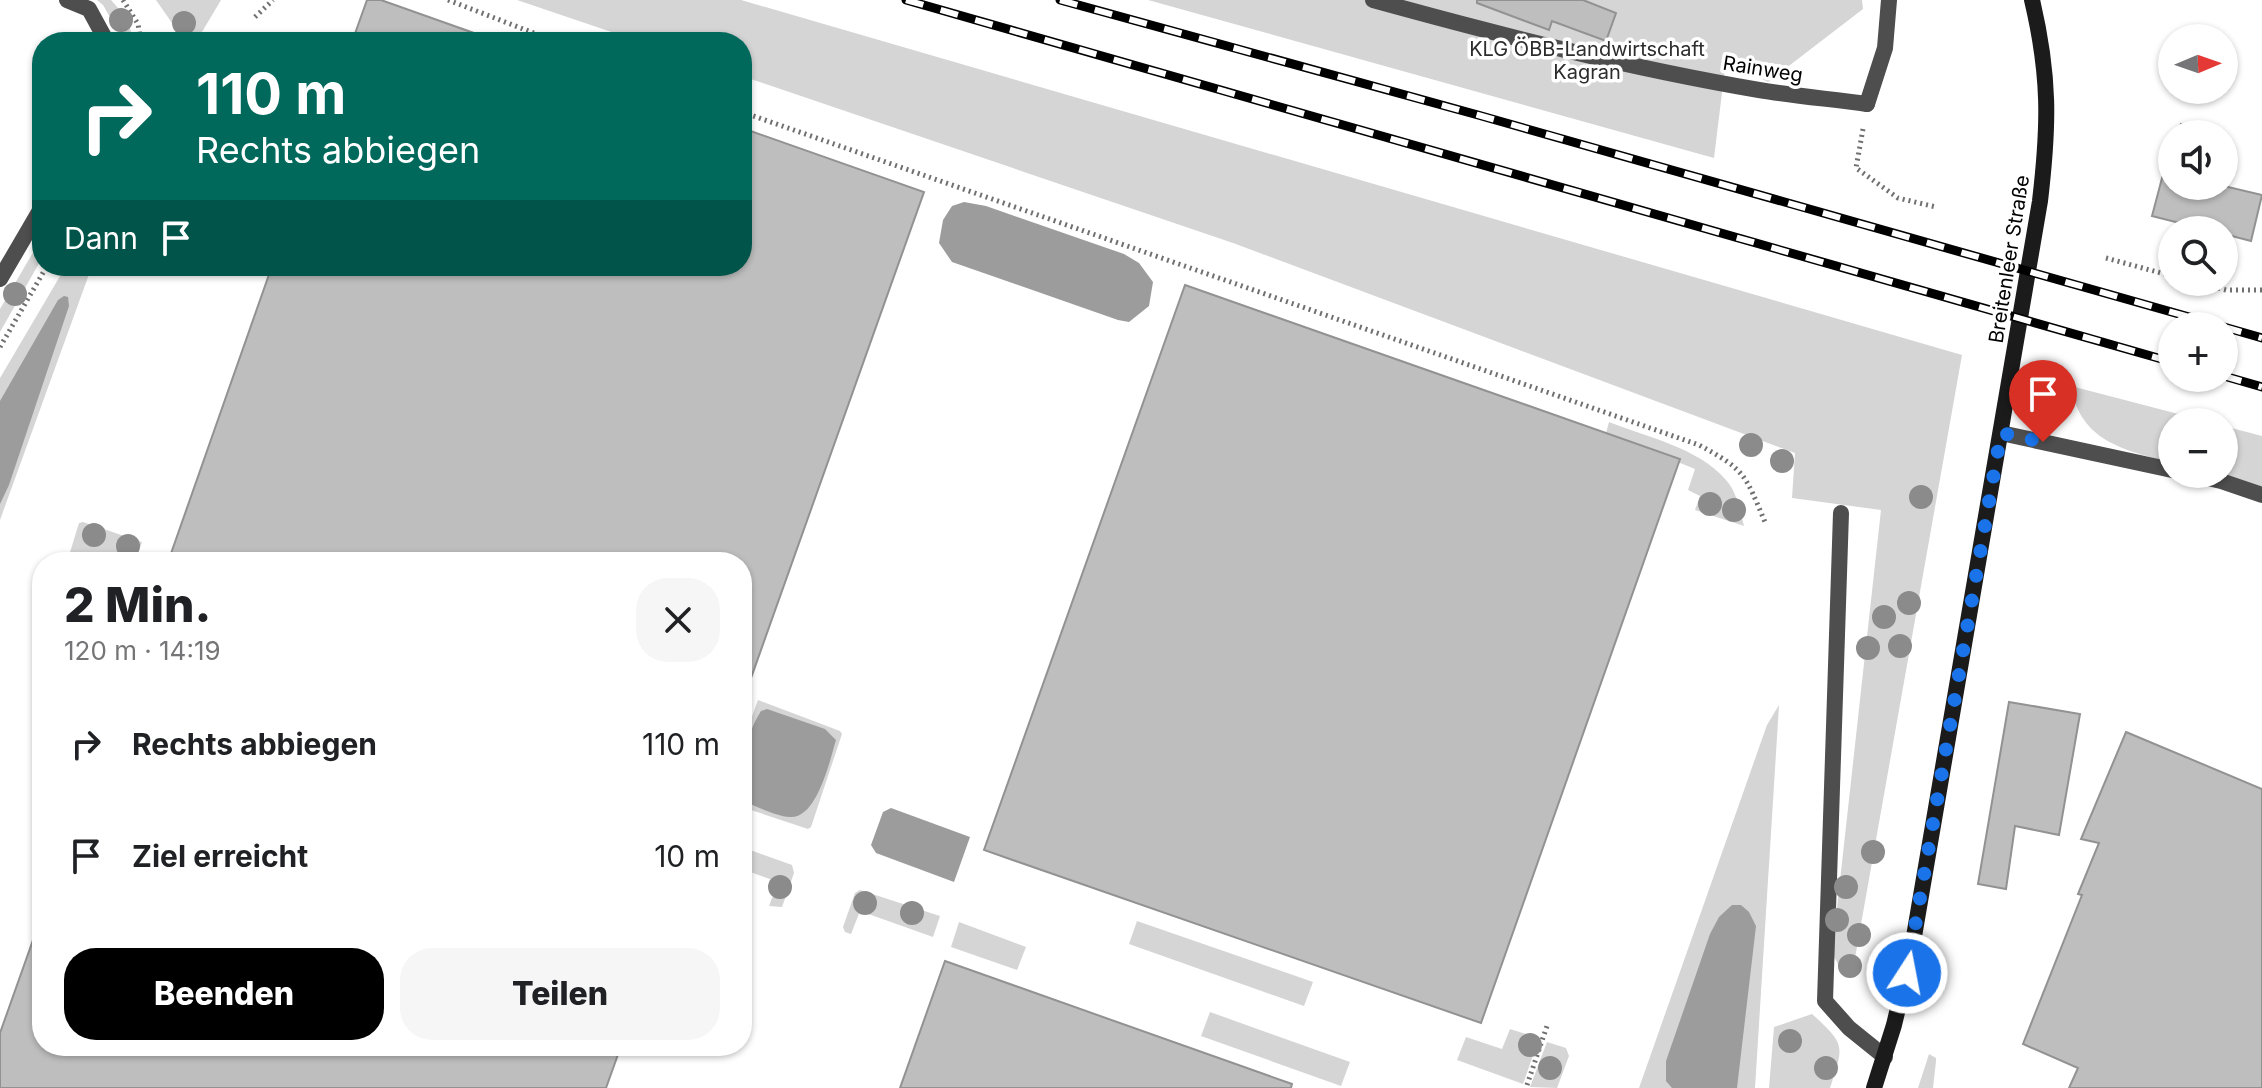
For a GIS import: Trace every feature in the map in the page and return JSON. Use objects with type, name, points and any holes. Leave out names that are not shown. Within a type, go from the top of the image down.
[{"type":"main road","name":"Breitenleer Straße","points":[[1874,1088],[1911,954],[2040,201],[2048,95],[2043,47],[2032,0]]},
{"type":"street","points":[[67,0],[89,9],[102,32]]},
{"type":"street","name":"Rainweg","points":[[1373,0],[1513,38],[1631,64],[1759,90],[1867,104]]},
{"type":"street","points":[[1867,104],[1885,48],[1889,0]]},
{"type":"street","points":[[0,279],[32,224]]},
{"type":"street","points":[[2001,433],[2158,467]]},
{"type":"street","points":[[2238,487],[2262,495]]},
{"type":"street","points":[[1841,513],[1825,1001],[1849,1028],[1885,1057]]},
{"type":"path","points":[[123,0],[138,24],[139,32]]},
{"type":"path","points":[[255,17],[273,0]]},
{"type":"path","points":[[448,0],[531,32]]},
{"type":"path","points":[[1867,104],[1856,168],[1898,198],[1936,207]]},
{"type":"path","points":[[752,115],[1699,445],[1727,460],[1745,475],[1765,522]]},
{"type":"path","points":[[2106,258],[2158,272]]},
{"type":"path","points":[[0,347],[41,276]]},
{"type":"path","points":[[2238,290],[2262,290]]},
{"type":"path","points":[[1527,1085],[1547,1026]]},
{"type":"green space","points":[[97,0],[111,0],[125,16],[131,32],[118,32]]},
{"type":"green space","points":[[156,0],[221,0],[202,32],[175,32]]},
{"type":"green space","points":[[517,0],[741,0],[1962,355],[1852,975],[1845,977],[1832,953],[1881,510],[1792,498],[1795,453],[1233,243],[752,79],[752,32],[611,32]]},
{"type":"green space","name":"KLG ÖBB-Landwirtschaft Kagran","points":[[1148,0],[1862,0],[1863,9],[1768,82],[1726,60],[1714,158]]},
{"type":"green space","points":[[32,254],[32,276],[0,332],[0,309]]},
{"type":"green space","points":[[60,276],[88,276],[0,520],[0,378]]},
{"type":"green space","points":[[2071,386],[2158,409],[2158,459],[2107,441],[2084,420]]},
{"type":"green space","points":[[1609,422],[1672,445],[1715,469],[1733,490],[1744,526],[1695,510],[1700,496],[1688,490],[1695,469],[1606,433]]},
{"type":"green space","points":[[2238,430],[2262,436],[2262,489],[2238,480]]},
{"type":"green space","points":[[79,523],[142,542],[138,552],[70,552]]},
{"type":"green space","points":[[758,700],[842,734],[808,829],[752,810],[752,716]]},
{"type":"green space","points":[[1779,705],[1755,1088],[1639,1088],[1767,725]]},
{"type":"green space","points":[[752,851],[792,865],[794,873],[782,907],[769,906],[778,882],[752,873]]},
{"type":"green space","points":[[860,890],[940,916],[933,937],[860,911],[851,934],[845,932],[843,927],[855,893]]},
{"type":"green space","points":[[1137,921],[1313,982],[1304,1006],[1129,944]]},
{"type":"green space","points":[[959,922],[1026,947],[1017,970],[951,947]]},
{"type":"green space","points":[[1210,1012],[1350,1062],[1341,1086],[1201,1036]]},
{"type":"green space","points":[[1812,1014],[1839,1046],[1838,1063],[1830,1088],[1769,1088],[1774,1027]]},
{"type":"green space","points":[[1510,1029],[1539,1038],[1523,1084],[1457,1060],[1466,1037],[1502,1049]]},
{"type":"green space","points":[[1547,1042],[1566,1048],[1569,1056],[1557,1088],[1530,1087]]},
{"type":"green space","points":[[1929,1054],[1936,1058],[1933,1088],[1918,1088]]},
{"type":"shaded area","points":[[964,202],[986,206],[1124,254],[1139,263],[1153,282],[1149,306],[1129,322],[1118,320],[952,262],[939,243],[943,220],[952,206]]},
{"type":"shaded area","points":[[68,297],[69,306],[0,504],[0,401],[58,300]]},
{"type":"shaded area","points":[[767,709],[825,729],[836,740],[821,787],[808,809],[799,815],[778,815],[752,805],[752,728],[761,711]]},
{"type":"shaded area","points":[[891,808],[970,837],[954,882],[876,853],[871,845],[883,812]]},
{"type":"shaded area","points":[[1732,905],[1741,905],[1749,912],[1756,926],[1737,1088],[1672,1088],[1666,1081],[1666,1061],[1710,934],[1719,917]]},
{"type":"building","points":[[367,0],[381,0],[471,32],[356,32]]},
{"type":"building","points":[[1477,0],[1583,0],[1616,13],[1606,41],[1552,21],[1549,30],[1477,3]]},
{"type":"building","points":[[752,132],[924,192],[752,675],[752,552],[172,552],[268,276],[752,276]]},
{"type":"building","points":[[2238,189],[2262,195],[2251,241],[2238,238],[2238,216],[2152,216],[2158,193],[2158,200],[2238,200]]},
{"type":"building","points":[[1185,285],[1680,459],[1481,1023],[984,850]]},
{"type":"building","points":[[2009,702],[2080,714],[2059,835],[2015,826],[2006,889],[1978,884]]},
{"type":"building","points":[[2126,732],[2262,789],[2262,1088],[2069,1088],[2078,1068],[2023,1044],[2082,895],[2078,894],[2099,843],[2081,839]]},
{"type":"building","points":[[32,943],[32,1056],[617,1056],[606,1088],[0,1088],[0,1033]]},
{"type":"building","points":[[945,961],[1292,1084],[1291,1088],[900,1088]]},
{"type":"railway","points":[[906,0],[2158,358]]},
{"type":"railway","points":[[1060,0],[2172,312]]},
{"type":"railway","points":[[2238,331],[2262,338]]},
{"type":"railway","points":[[2238,380],[2262,387]]},
{"type":"route","points":[[1907,973],[2001,433],[2043,442]]}]
